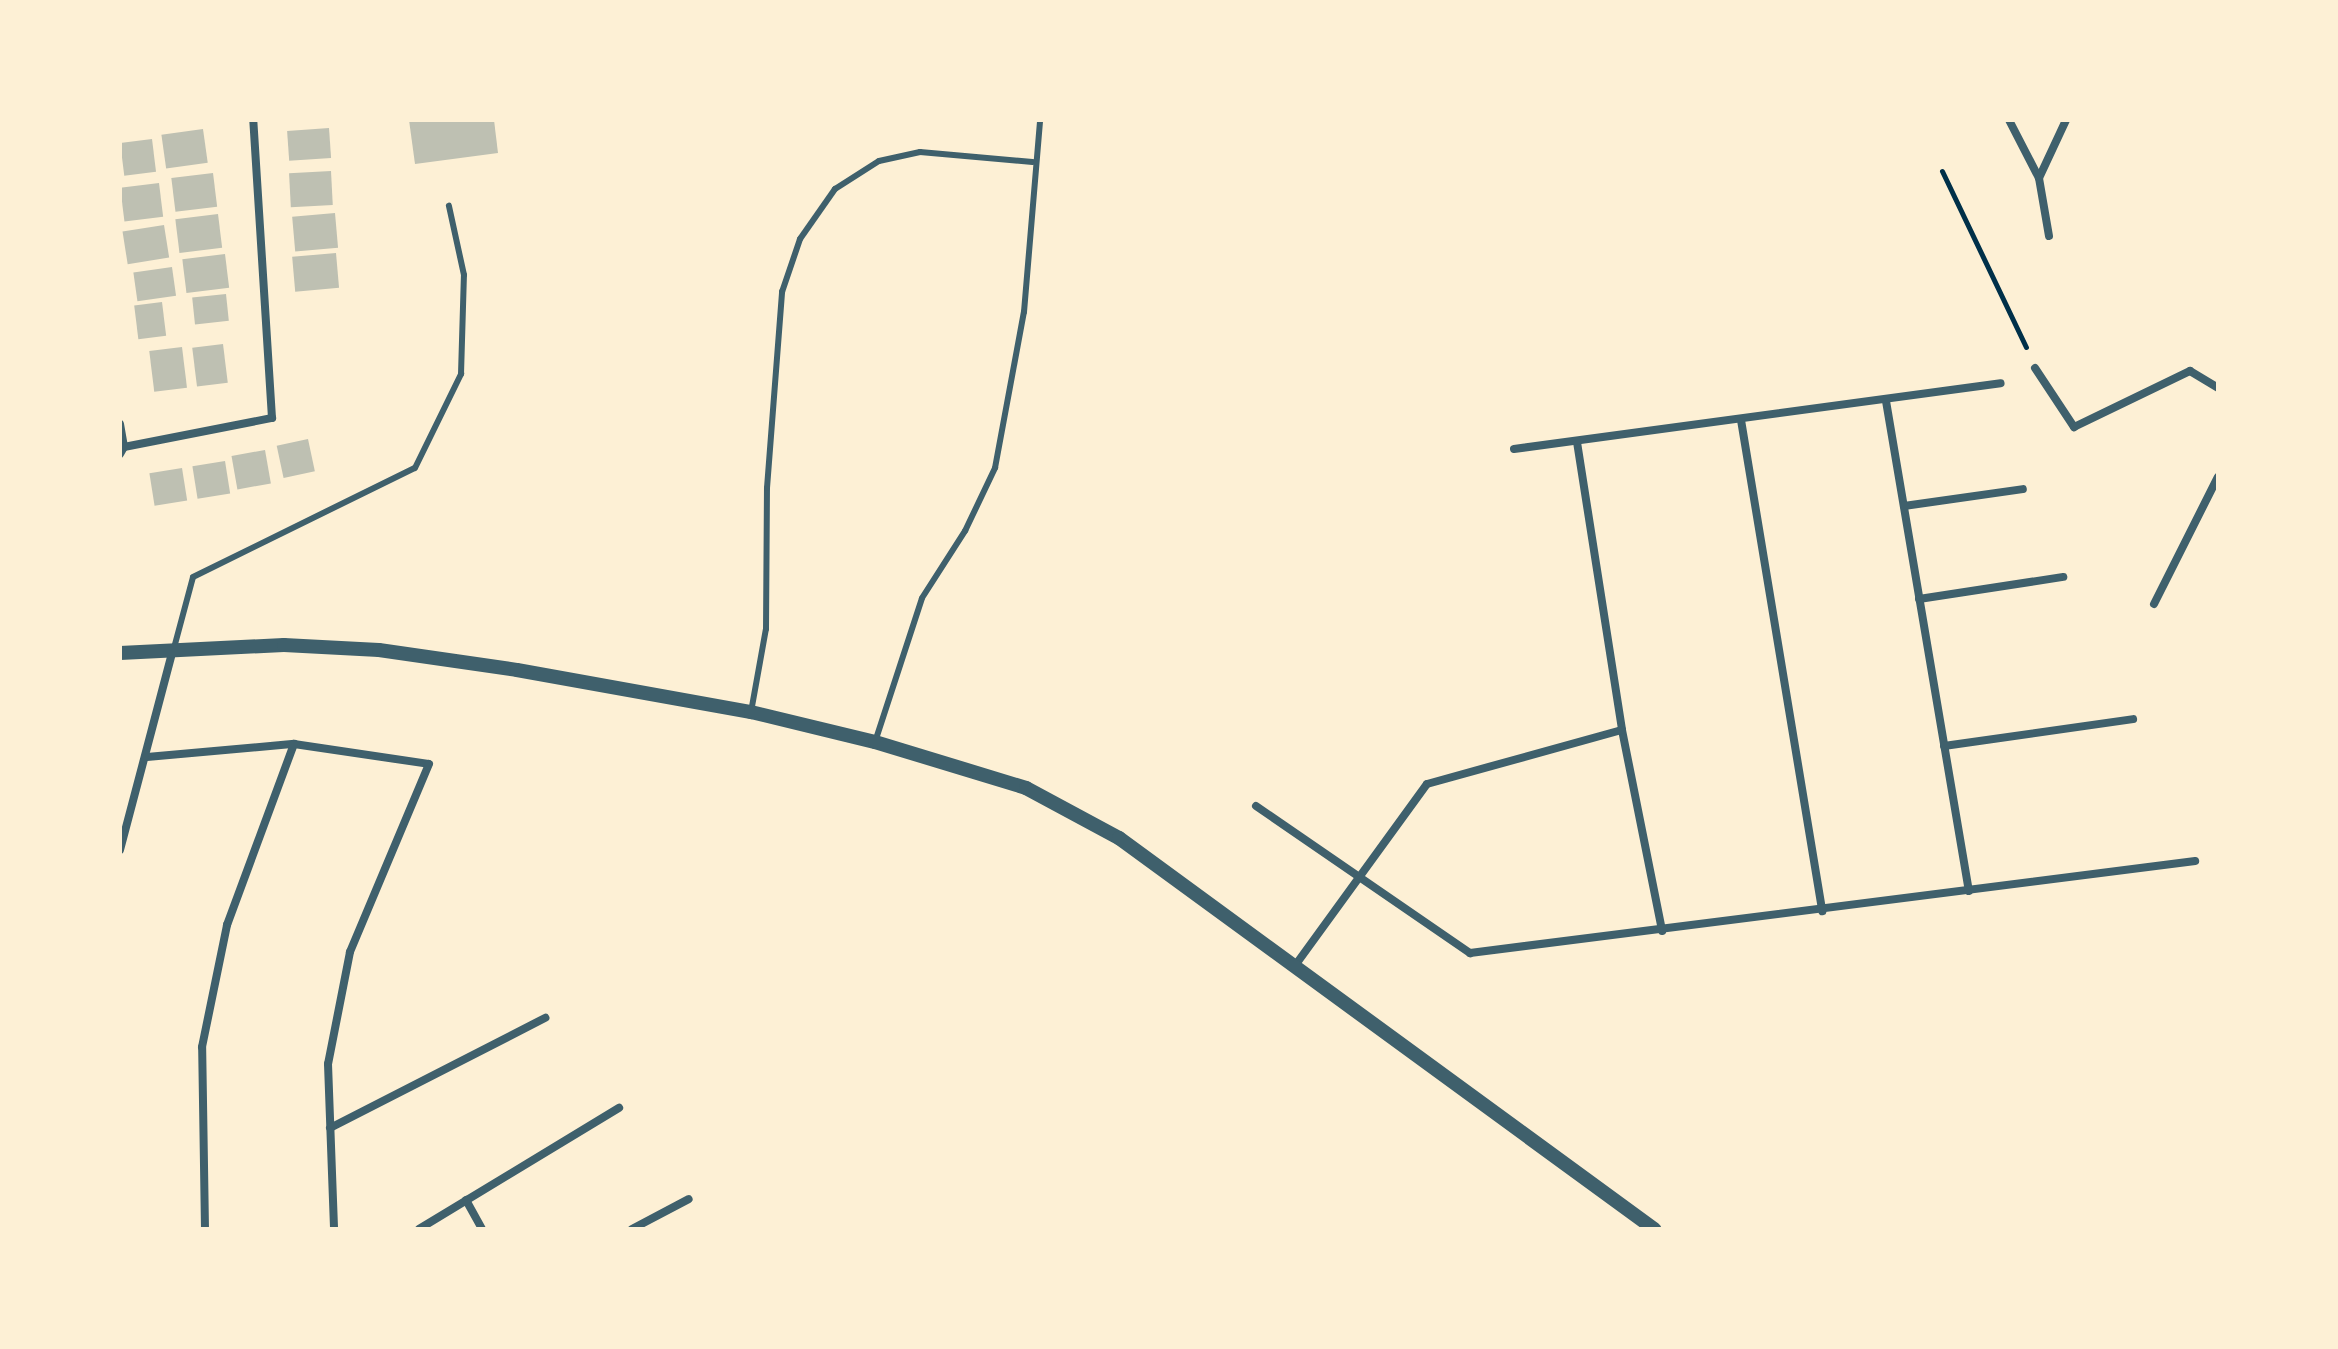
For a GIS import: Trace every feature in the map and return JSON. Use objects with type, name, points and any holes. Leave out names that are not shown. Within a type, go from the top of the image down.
[{"type":"street","points":[[120,424],[122,450],[272,418],[253,120]]},
{"type":"street","points":[[2009,120],[2039,178],[2049,236]]},
{"type":"street","points":[[2039,178],[2066,120]]},
{"type":"street","points":[[2035,368],[2074,427],[2190,371],[2218,388]]},
{"type":"street","points":[[1514,449],[2001,383]]},
{"type":"street","points":[[1886,401],[1969,891]]},
{"type":"street","points":[[1741,420],[1822,911]]},
{"type":"street","points":[[1577,442],[1622,730],[1662,931]]},
{"type":"street","points":[[2154,604],[2218,477]]},
{"type":"street","points":[[1904,506],[2023,489]]},
{"type":"street","points":[[1919,599],[2063,577]]},
{"type":"street","points":[[120,850],[174,648]]},
{"type":"street","points":[[120,653],[174,648],[379,650],[751,712],[875,742],[1026,788],[1106,831],[1654,1229]]},
{"type":"street","points":[[1944,746],[2133,719]]},
{"type":"street","points":[[1294,967],[1315,931],[1360,880],[1427,784],[1622,730]]},
{"type":"street","points":[[147,757],[294,744],[429,764],[350,952],[328,1064],[334,1229]]},
{"type":"street","points":[[205,1229],[202,1047],[227,925],[294,744]]},
{"type":"street","points":[[1256,806],[1470,953],[1822,911],[2195,861]]},
{"type":"street","points":[[330,1128],[545,1018]]},
{"type":"street","points":[[419,1229],[619,1108]]},
{"type":"street","points":[[632,1229],[689,1199]]},
{"type":"street","points":[[466,1200],[482,1229]]},
{"type":"lane","points":[[875,742],[922,598],[965,531],[995,468],[1024,312],[1033,162],[1040,120]]},
{"type":"lane","points":[[751,712],[766,629],[767,488],[782,292],[800,239],[835,189],[879,161],[920,152],[1033,162]]},
{"type":"lane","points":[[174,648],[193,577],[415,468],[461,374],[464,275],[449,206]]},
{"type":"path","points":[[1942,171],[2035,368]]},
{"type":"building","points":[[409,120],[494,120],[498,153],[415,164]]},
{"type":"building","points":[[329,128],[331,158],[289,161],[287,131]]},
{"type":"building","points":[[203,129],[208,163],[166,169],[161,135]]},
{"type":"building","points":[[152,139],[156,172],[124,176],[120,143]]},
{"type":"building","points":[[331,171],[333,205],[291,207],[289,173]]},
{"type":"building","points":[[213,173],[217,207],[175,212],[171,178]]},
{"type":"building","points":[[159,183],[163,217],[124,221],[120,188]]},
{"type":"building","points":[[335,213],[338,248],[295,252],[292,217]]},
{"type":"building","points":[[218,214],[222,248],[179,253],[175,219]]},
{"type":"building","points":[[164,225],[169,258],[128,264],[123,232]]},
{"type":"building","points":[[336,253],[339,288],[295,292],[292,257]]},
{"type":"building","points":[[225,254],[229,288],[186,293],[182,259]]},
{"type":"building","points":[[172,267],[176,296],[137,301],[133,272]]},
{"type":"building","points":[[226,294],[229,321],[195,324],[192,298]]},
{"type":"building","points":[[162,302],[166,336],[138,339],[134,305]]},
{"type":"building","points":[[223,344],[228,383],[197,386],[192,348]]},
{"type":"building","points":[[182,347],[187,388],[154,392],[149,351]]},
{"type":"building","points":[[308,439],[315,471],[284,478],[277,446]]},
{"type":"building","points":[[265,450],[271,483],[237,489],[232,456]]},
{"type":"building","points":[[225,461],[230,494],[198,499],[192,466]]},
{"type":"building","points":[[182,468],[187,501],[155,506],[149,473]]}]
